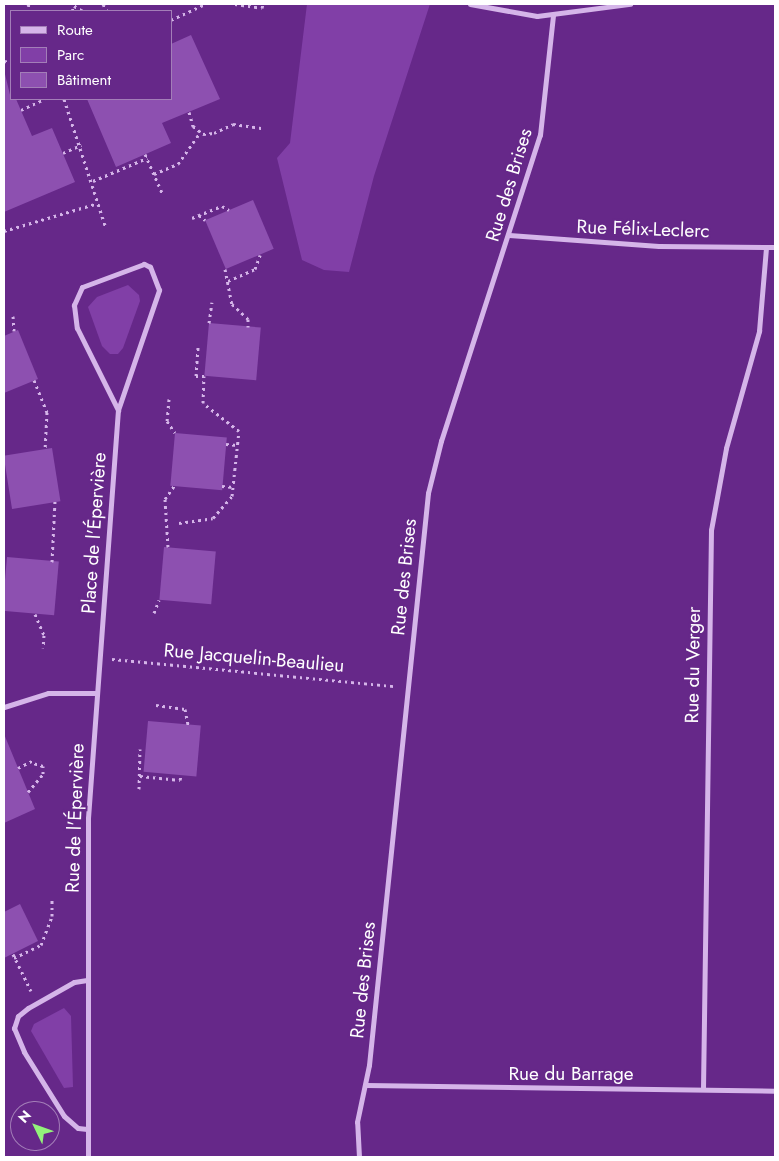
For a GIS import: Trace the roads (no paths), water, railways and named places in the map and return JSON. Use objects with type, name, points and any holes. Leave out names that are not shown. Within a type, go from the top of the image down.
[{"type":"street","points":[[470,4],[515,15],[553,15],[630,4]]},
{"type":"street","name":"Rue des Brises","points":[[360,1157],[357,1122],[366,1085],[428,493],[437,455],[543,125],[553,15]]},
{"type":"street","name":"Rue Félix-Leclerc","points":[[509,235],[659,246],[775,247]]},
{"type":"street","name":"Rue du Verger","points":[[703,1089],[711,523],[724,455],[758,337],[766,247]]},
{"type":"street","name":"Place de l'Épervière","points":[[99,658],[118,410],[158,298],[157,282],[144,264],[82,286],[74,305],[77,328],[118,410]]},
{"type":"street","name":"Rue de l'Épervière","points":[[88,1157],[88,818],[99,658]]},
{"type":"street","points":[[4,707],[48,693],[96,693]]},
{"type":"street","points":[[87,980],[74,982],[18,1016],[15,1034],[64,1116],[78,1128],[88,1130]]},
{"type":"street","name":"Rue du Barrage","points":[[366,1085],[775,1091]]}]
